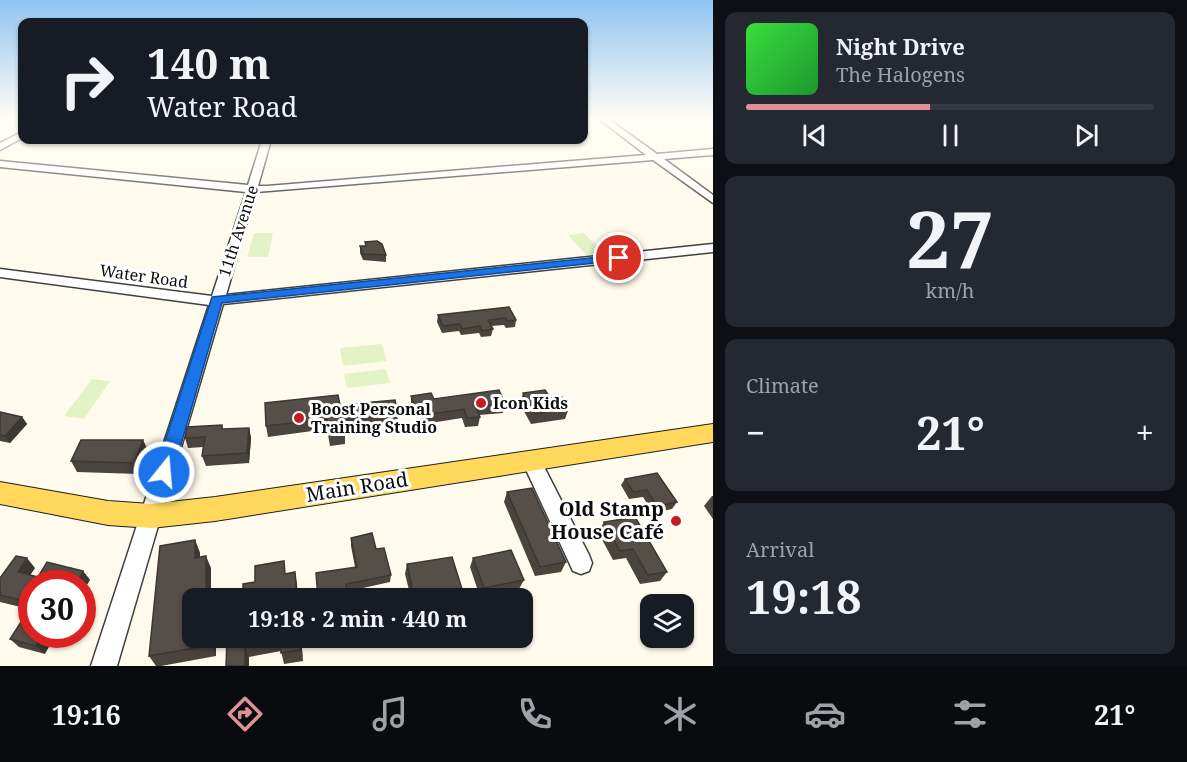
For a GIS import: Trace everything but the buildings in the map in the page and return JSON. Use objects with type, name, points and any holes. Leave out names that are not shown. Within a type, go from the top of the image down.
[{"type":"main road","name":"Main Road","points":[[0,493],[108,513],[151,516],[226,507],[713,433]]},
{"type":"street","name":"11th Avenue","points":[[104,666],[264,149]]},
{"type":"street","points":[[645,149],[713,200]]},
{"type":"street","points":[[0,164],[252,189],[713,152]]},
{"type":"street","name":"Water Road","points":[[0,273],[178,298],[216,300],[713,248]]},
{"type":"street","points":[[531,461],[581,563]]},
{"type":"green space","points":[[254,233],[273,233],[268,257],[247,257]]},
{"type":"green space","points":[[584,233],[603,253],[586,255],[568,235]]},
{"type":"green space","points":[[382,344],[387,361],[343,366],[340,348]]},
{"type":"green space","points":[[386,369],[390,383],[347,388],[344,374]]},
{"type":"green space","points":[[92,379],[110,381],[84,419],[64,416]]},
{"type":"place","name":"Icon Kids","points":[[481,403]]},
{"type":"place","name":"Boost Personal Training Studio","points":[[299,418]]},
{"type":"place","name":"Old Stamp House Café","points":[[676,521]]},
{"type":"route","points":[[164,472],[216,300],[619,258]]}]
